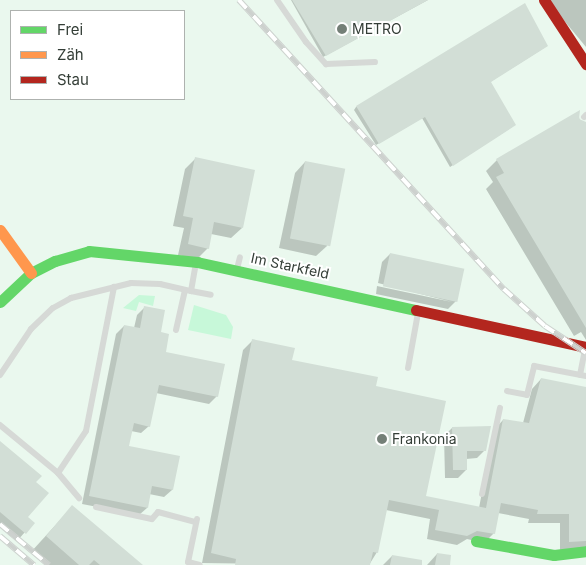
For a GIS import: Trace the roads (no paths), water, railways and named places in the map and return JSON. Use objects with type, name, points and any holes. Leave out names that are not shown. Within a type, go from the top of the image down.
[{"type":"main road","points":[[544,0],[586,64]]},
{"type":"main road","points":[[0,230],[31,273]]},
{"type":"main road","name":"Im Starkfeld","points":[[0,302],[31,273],[55,261],[89,252],[131,253],[197,262],[237,270],[586,347]]},
{"type":"main road","points":[[476,542],[554,555],[586,552]]},
{"type":"lane","points":[[277,0],[306,42],[326,64],[375,62]]},
{"type":"lane","points":[[237,270],[240,257]]},
{"type":"lane","points":[[176,330],[197,262]]},
{"type":"lane","points":[[0,374],[35,324],[53,308],[71,298],[114,287],[146,282],[211,295]]},
{"type":"lane","points":[[58,473],[86,432],[114,287]]},
{"type":"lane","points":[[408,368],[419,309]]},
{"type":"lane","points":[[507,391],[528,395],[534,366],[583,376],[586,347]]},
{"type":"lane","points":[[482,494],[500,408]]},
{"type":"lane","points":[[0,425],[58,473],[79,498]]},
{"type":"lane","points":[[96,507],[152,519],[158,512],[197,521],[188,562],[200,565]]},
{"type":"railway","points":[[239,0],[504,289],[545,326],[586,353]]},
{"type":"railway","points":[[0,524],[49,565]]},
{"type":"railway","points":[[0,536],[34,565]]},
{"type":"place","name":"METRO","points":[[342,29]]},
{"type":"place","name":"Frankonia","points":[[382,439]]}]
